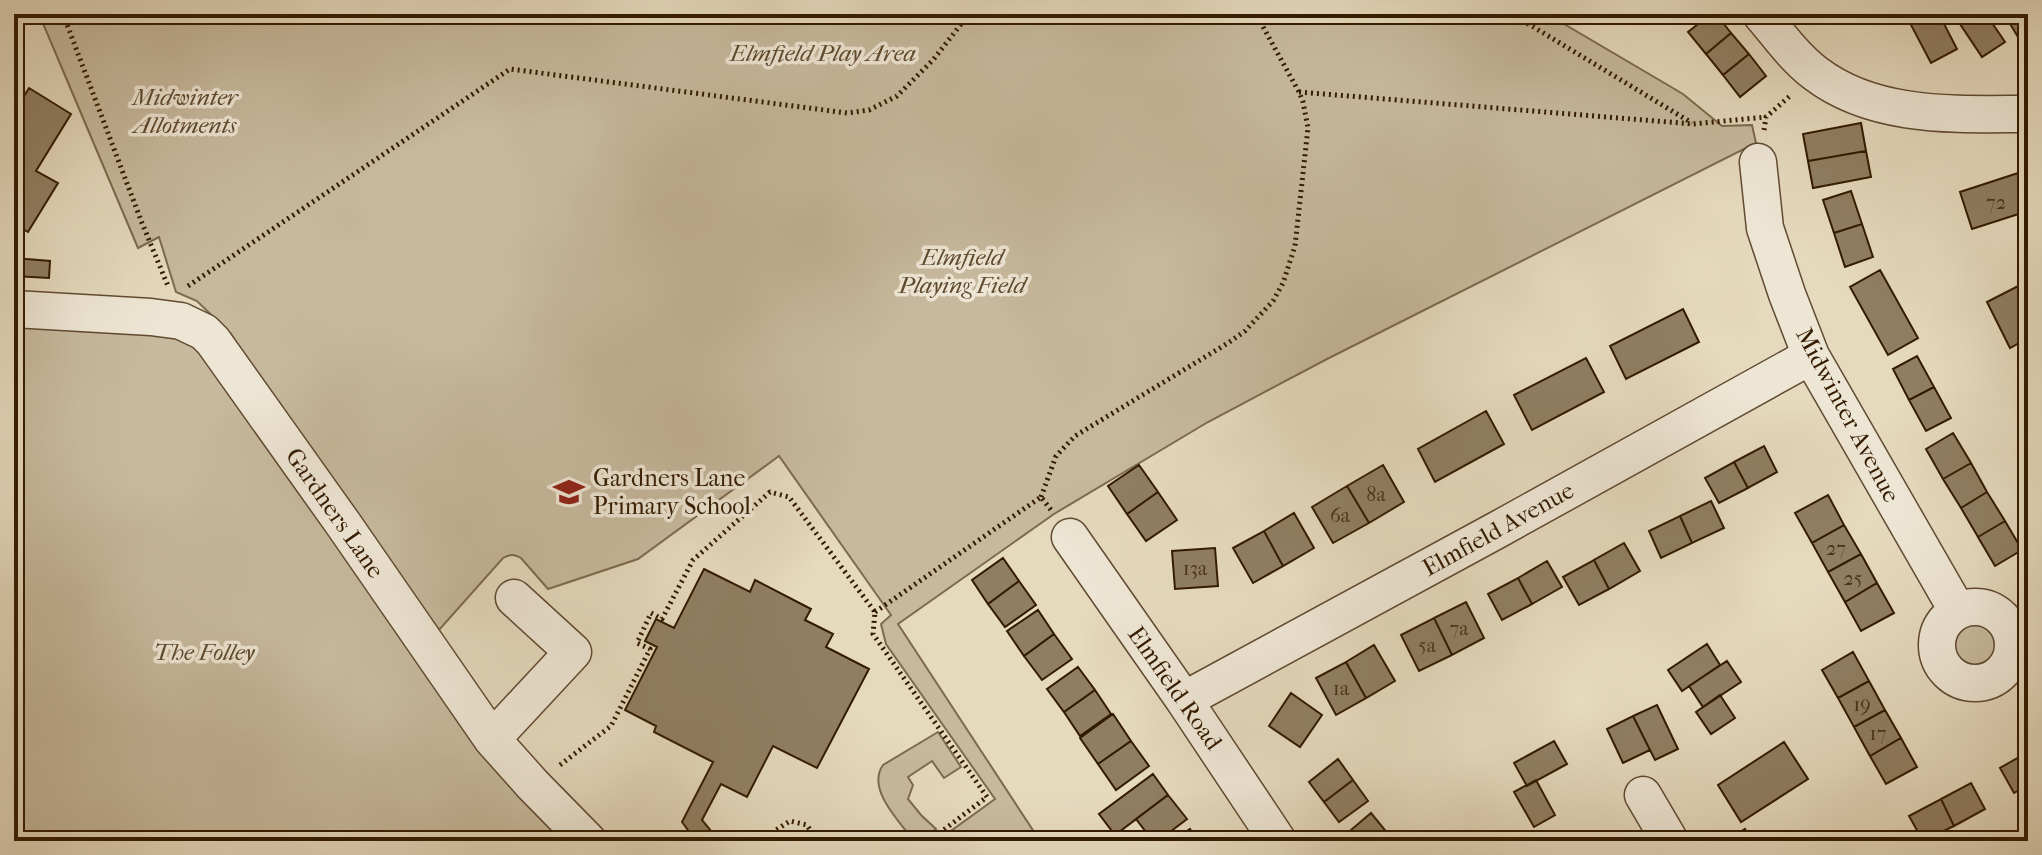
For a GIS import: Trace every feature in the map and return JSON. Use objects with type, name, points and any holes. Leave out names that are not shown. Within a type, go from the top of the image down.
[{"type":"street","points":[[1761,14],[1815,73],[1850,93],[1886,105],[1922,112],[2028,114]]},
{"type":"street","name":"Midwinter Avenue","points":[[1758,162],[1765,228],[1811,356],[1957,610]]},
{"type":"street","name":"Gardners Lane","points":[[14,309],[151,317],[176,309],[204,332],[344,525],[492,739],[588,841]]},
{"type":"street","name":"Elmfield Avenue","points":[[1184,700],[1811,356]]},
{"type":"street","name":"Elmfield Road","points":[[1070,537],[1278,841]]},
{"type":"street","points":[[492,739],[573,652],[514,598]]},
{"type":"street","points":[[1643,795],[1670,841]]},
{"type":"path","points":[[63,14],[176,309],[510,69],[847,113],[869,110],[897,96],[933,60],[969,14]]},
{"type":"path","points":[[875,612],[1041,497],[1056,456],[1075,436],[1228,343],[1245,331],[1273,301],[1290,265],[1296,236],[1308,128],[1299,92],[1256,14]]},
{"type":"path","points":[[1512,14],[1693,124]]},
{"type":"path","points":[[1299,92],[1693,124],[1766,117],[1815,73]]},
{"type":"path","points":[[1758,162],[1766,117]]},
{"type":"path","points":[[533,785],[611,726],[650,649],[637,643],[651,613],[662,619],[693,560],[770,492],[789,497],[875,612],[873,634],[987,797],[929,841]]},
{"type":"path","points":[[1041,497],[1070,537]]},
{"type":"path","points":[[773,841],[776,830],[790,821],[807,825],[817,840],[826,837],[837,841]]},
{"type":"green space","name":"Elmfield Playing Field","points":[[39,14],[1547,14],[1683,94],[1722,126],[1752,125],[1756,143],[1208,422],[1054,514],[898,624],[1040,841],[937,841],[995,799],[886,644],[881,624],[891,615],[779,456],[638,559],[548,589],[521,558],[512,555],[503,558],[439,630],[357,528],[231,334],[197,301],[176,292],[159,237],[138,248]]},
{"type":"green space","name":"The Folley","points":[[14,309],[181,321],[588,841],[14,841]]},
{"type":"green space","points":[[1969,611],[1983,611],[1995,616],[2005,626],[2010,645],[2005,664],[1995,674],[1983,679],[1969,679],[1957,674],[1947,664],[1942,652],[1942,638],[1947,626],[1957,616]]},
{"type":"green space","points":[[938,732],[961,767],[944,778],[932,761],[908,777],[913,785],[908,799],[936,829],[914,841],[887,805],[879,784],[879,774],[883,765]]},
{"type":"building","points":[[1711,14],[1716,14],[1731,33],[1706,54],[1688,32]]},
{"type":"building","points":[[1930,14],[1939,14],[1957,49],[1931,63],[1911,25]]},
{"type":"building","points":[[1962,14],[1986,14],[2005,42],[1982,57],[1956,18]]},
{"type":"building","points":[[2010,14],[2028,14],[2027,52],[2006,17]]},
{"type":"building","points":[[1731,33],[1749,54],[1723,75],[1706,54]]},
{"type":"building","points":[[1749,54],[1766,76],[1740,97],[1723,75]]},
{"type":"building","points":[[29,88],[71,114],[36,171],[58,183],[28,232],[14,224],[14,112]]},
{"type":"building","points":[[1861,123],[1866,151],[1808,161],[1803,134]]},
{"type":"building","points":[[1866,151],[1871,177],[1813,188],[1808,161]]},
{"type":"building","points":[[2021,172],[2028,194],[2028,211],[1972,229],[1960,192]]},
{"type":"building","points":[[1851,191],[1862,224],[1834,233],[1823,200]]},
{"type":"building","points":[[1862,224],[1873,257],[1845,267],[1834,233]]},
{"type":"building","points":[[14,258],[50,261],[49,278],[14,276]]},
{"type":"building","points":[[1880,270],[1918,338],[1888,355],[1850,287]]},
{"type":"building","points":[[2028,281],[2028,338],[2010,348],[1987,302]]},
{"type":"building","points":[[1683,309],[1699,342],[1626,379],[1610,346]]},
{"type":"building","points":[[1917,356],[1934,387],[1909,400],[1893,369]]},
{"type":"building","points":[[1586,358],[1604,392],[1532,430],[1514,395]]},
{"type":"building","points":[[1934,387],[1951,418],[1926,431],[1909,400]]},
{"type":"building","points":[[1486,411],[1504,444],[1435,482],[1418,449]]},
{"type":"building","points":[[1953,433],[1971,463],[1943,479],[1926,449]]},
{"type":"building","points":[[1764,446],[1777,472],[1748,488],[1734,462]]},
{"type":"building","points":[[1734,462],[1748,488],[1719,503],[1705,478]]},
{"type":"building","points":[[1971,463],[1987,492],[1961,508],[1943,479]]},
{"type":"building","points":[[1139,465],[1158,492],[1127,514],[1108,486]]},
{"type":"building","points":[[1383,465],[1404,502],[1369,523],[1347,486]]},
{"type":"building","points":[[1347,486],[1369,523],[1333,543],[1312,507]]},
{"type":"building","points":[[1158,492],[1177,520],[1146,541],[1127,514]]},
{"type":"building","points":[[1987,492],[2005,521],[1978,537],[1961,508]]},
{"type":"building","points":[[1828,495],[1844,525],[1812,543],[1795,513]]},
{"type":"building","points":[[1711,501],[1724,528],[1692,543],[1680,516]]},
{"type":"building","points":[[1294,513],[1314,548],[1283,566],[1264,531]]},
{"type":"building","points":[[1680,516],[1692,543],[1661,558],[1649,531]]},
{"type":"building","points":[[2005,521],[2022,550],[1995,566],[1978,537]]},
{"type":"building","points":[[1844,525],[1861,554],[1828,572],[1812,543]]},
{"type":"building","points":[[1264,531],[1283,566],[1253,583],[1233,548]]},
{"type":"building","points":[[1624,543],[1640,571],[1609,589],[1594,560]]},
{"type":"building","points":[[1215,548],[1218,586],[1175,589],[1172,551]]},
{"type":"building","points":[[1861,554],[1877,583],[1845,602],[1828,572]]},
{"type":"building","points":[[1003,558],[1019,581],[988,604],[972,580]]},
{"type":"building","points":[[1594,560],[1609,589],[1579,605],[1563,577]]},
{"type":"building","points":[[1547,561],[1562,587],[1532,604],[1518,578]]},
{"type":"building","points":[[704,569],[750,592],[755,580],[811,609],[805,620],[833,634],[826,647],[869,669],[817,768],[773,746],[747,797],[721,784],[702,820],[719,841],[696,841],[682,822],[713,762],[654,732],[656,726],[625,710],[657,647],[645,641],[656,619],[674,628]]},
{"type":"building","points":[[1518,578],[1532,604],[1502,620],[1488,594]]},
{"type":"building","points":[[1019,581],[1036,605],[1005,627],[988,604]]},
{"type":"building","points":[[1877,583],[1894,613],[1861,631],[1845,602]]},
{"type":"building","points":[[1466,602],[1484,638],[1452,655],[1434,618]]},
{"type":"building","points":[[1038,610],[1054,634],[1024,656],[1007,631]]},
{"type":"building","points":[[1434,618],[1452,655],[1419,671],[1401,635]]},
{"type":"building","points":[[1054,634],[1072,659],[1042,680],[1024,656]]},
{"type":"building","points":[[1707,644],[1720,665],[1682,691],[1668,670]]},
{"type":"building","points":[[1374,645],[1395,681],[1366,698],[1346,662]]},
{"type":"building","points":[[1853,652],[1869,681],[1838,698],[1822,670]]},
{"type":"building","points":[[1727,661],[1741,682],[1703,707],[1689,686]]},
{"type":"building","points":[[1346,662],[1366,698],[1336,715],[1316,678]]},
{"type":"building","points":[[1078,667],[1095,690],[1064,712],[1047,689]]},
{"type":"building","points":[[1869,681],[1885,710],[1854,727],[1838,698]]},
{"type":"building","points":[[1095,690],[1111,714],[1080,736],[1064,712]]},
{"type":"building","points":[[1291,693],[1322,715],[1300,747],[1269,726]]},
{"type":"building","points":[[1720,695],[1735,718],[1711,734],[1696,712]]},
{"type":"building","points":[[1657,705],[1678,749],[1655,760],[1633,716]]},
{"type":"building","points":[[1885,710],[1901,738],[1870,756],[1854,727]]},
{"type":"building","points":[[1113,714],[1131,741],[1098,764],[1080,738]]},
{"type":"building","points":[[1633,716],[1650,750],[1623,763],[1607,729]]},
{"type":"building","points":[[1901,738],[1917,767],[1886,784],[1870,756]]},
{"type":"building","points":[[1131,741],[1149,766],[1116,790],[1098,764]]},
{"type":"building","points":[[1554,741],[1567,764],[1527,786],[1514,763]]},
{"type":"building","points":[[1784,742],[1808,779],[1741,822],[1718,785]]},
{"type":"building","points":[[2028,752],[2028,785],[2014,793],[2000,768]]},
{"type":"building","points":[[1338,759],[1353,780],[1324,802],[1309,782]]},
{"type":"building","points":[[1153,774],[1168,795],[1115,835],[1099,814]]},
{"type":"building","points":[[1353,780],[1368,801],[1339,822],[1324,802]]},
{"type":"building","points":[[1536,780],[1555,815],[1534,827],[1514,792]]},
{"type":"building","points":[[1971,783],[1985,809],[1954,826],[1941,799]]},
{"type":"building","points":[[1168,795],[1187,819],[1158,841],[1153,841],[1136,819]]},
{"type":"building","points":[[1941,799],[1954,826],[1923,841],[1909,816]]},
{"type":"building","points":[[1371,813],[1393,840],[1350,841],[1345,835]]},
{"type":"building","points":[[1190,829],[1198,841],[1172,841]]},
{"type":"building","points":[[1745,829],[1752,841],[1726,841]]},
{"type":"building","points":[[882,832],[889,840],[893,838],[896,841],[871,841]]},
{"type":"place","name":"Gardners Lane Primary School","points":[[569,492]]},
{"type":"park label","name":"Elmfield Play Area","points":[[823,53]]},
{"type":"park label","name":"Midwinter Allotments","points":[[185,111]]}]
